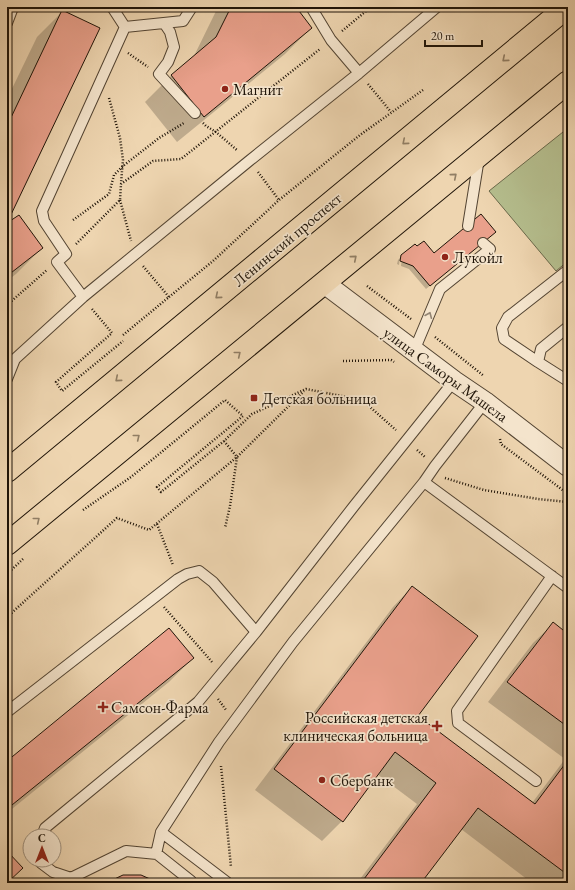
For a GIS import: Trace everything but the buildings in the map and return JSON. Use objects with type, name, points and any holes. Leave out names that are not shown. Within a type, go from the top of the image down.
[{"type":"main road","name":"Ленинский проспект","points":[[7,471],[567,7]]},
{"type":"main road","points":[[7,544],[568,82]]},
{"type":"street","name":"улица Саморы Машела","points":[[324,283],[454,381],[485,402],[568,466]]},
{"type":"lane","points":[[112,7],[125,26]]},
{"type":"lane","points":[[125,26],[183,21],[192,7]]},
{"type":"lane","points":[[310,7],[331,40],[359,73]]},
{"type":"lane","points":[[7,379],[15,359],[83,297],[359,73],[437,7]]},
{"type":"lane","points":[[7,23],[12,10]]},
{"type":"lane","points":[[164,23],[170,32],[174,47],[168,62],[159,74],[195,113]]},
{"type":"lane","points":[[83,297],[57,262],[66,254],[44,221],[42,211],[104,76],[125,26]]},
{"type":"lane","points":[[468,226],[479,155]]},
{"type":"lane","points":[[414,351],[440,289],[490,249],[484,243]]},
{"type":"lane","points":[[568,270],[508,317],[502,328],[504,339],[568,381]]},
{"type":"lane","points":[[538,362],[541,348],[568,327]]},
{"type":"lane","points":[[45,828],[198,702],[256,632],[358,500],[454,381]]},
{"type":"lane","points":[[156,854],[161,832],[234,721],[293,642],[424,482],[485,402]]},
{"type":"lane","points":[[424,482],[552,576],[566,583]]},
{"type":"lane","points":[[7,712],[178,579],[199,570],[213,582],[256,632]]},
{"type":"lane","points":[[536,780],[458,723],[457,711],[552,576]]},
{"type":"lane","points":[[161,832],[228,883]]},
{"type":"lane","points":[[48,868],[70,880],[126,851],[156,854],[192,883]]},
{"type":"path","points":[[121,184],[153,161],[181,159],[371,7]]},
{"type":"path","points":[[117,46],[159,74]]},
{"type":"path","points":[[359,73],[391,112]]},
{"type":"path","points":[[66,254],[120,200],[123,160],[120,138],[104,76]]},
{"type":"path","points":[[169,297],[213,262],[280,200],[360,135],[423,90]]},
{"type":"path","points":[[73,220],[109,194],[114,175],[123,166],[159,138],[190,119],[195,113]]},
{"type":"path","points":[[7,305],[57,262]]},
{"type":"path","points":[[367,286],[486,378]]},
{"type":"path","points":[[83,297],[112,333],[56,382],[62,391],[123,341]]},
{"type":"path","points":[[123,335],[155,309]]},
{"type":"path","points":[[7,617],[117,518],[149,530],[157,524],[237,457],[306,389]]},
{"type":"path","points":[[82,510],[132,477],[226,400],[243,416],[157,487],[161,492],[224,441],[252,414]]},
{"type":"path","points":[[232,426],[236,430]]},
{"type":"path","points":[[224,441],[237,457],[230,506],[225,528]]},
{"type":"path","points":[[157,524],[178,579]]},
{"type":"path","points":[[7,574],[23,559]]},
{"type":"path","points":[[155,597],[222,673]]},
{"type":"path","points":[[209,688],[234,721]]},
{"type":"path","points":[[219,742],[231,867]]},
{"type":"green space","points":[[568,128],[568,261],[556,271],[489,191]]},
{"type":"place","name":"Магнит","points":[[225,89]]},
{"type":"place","name":"Лукойл","points":[[445,257]]},
{"type":"place","name":"Детская больница","points":[[254,398]]},
{"type":"place","name":"Самсон-Фарма","points":[[103,707]]},
{"type":"place","name":"Российская детская клиническая больница","points":[[437,726]]},
{"type":"place","name":"Сбербанк","points":[[322,780]]}]
